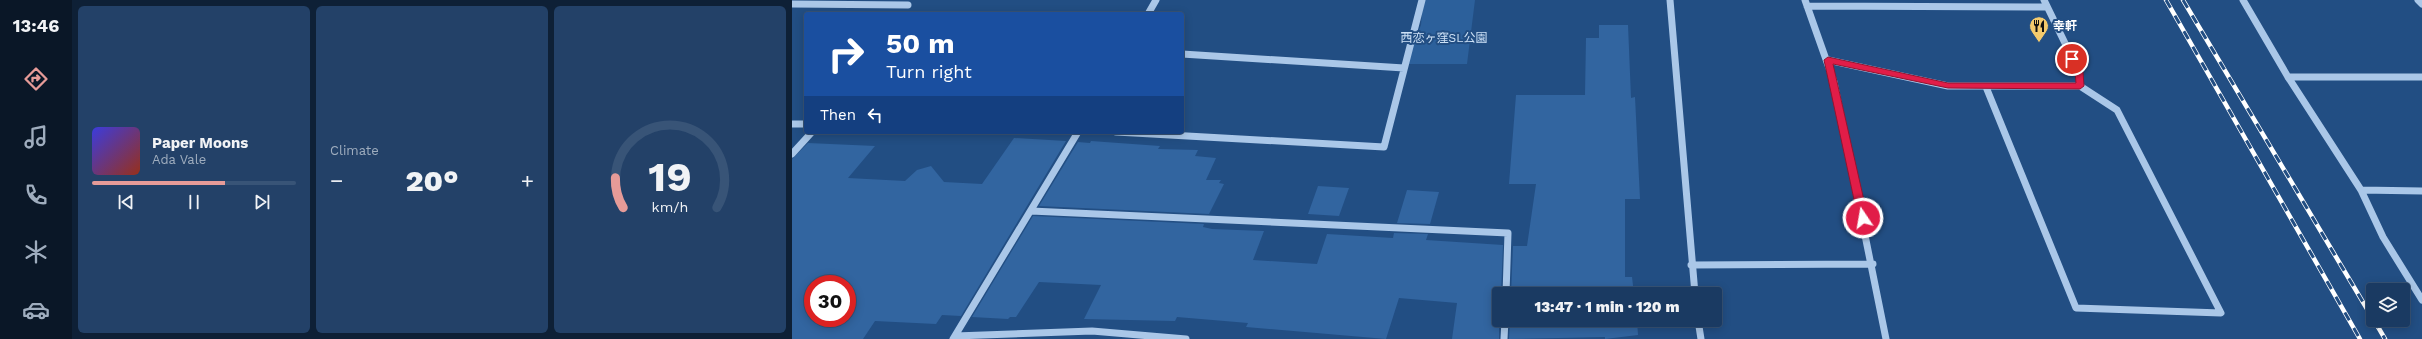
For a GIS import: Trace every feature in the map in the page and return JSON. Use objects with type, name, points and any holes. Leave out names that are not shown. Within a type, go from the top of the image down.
[{"type":"street","points":[[1149,12],[1156,0]]},
{"type":"street","points":[[1152,134],[1384,147],[1422,0]]},
{"type":"street","points":[[1670,0],[1694,287]]},
{"type":"street","points":[[2044,0],[2079,72],[2080,86]]},
{"type":"street","points":[[2243,0],[2288,77],[2361,190],[2382,237],[2422,300]]},
{"type":"street","points":[[2418,0],[2422,4]]},
{"type":"street","points":[[1886,339],[1873,264],[1828,60],[1806,3],[1921,3],[2047,7]]},
{"type":"street","points":[[792,4],[908,5]]},
{"type":"street","points":[[1184,54],[1404,68]]},
{"type":"street","points":[[1828,60],[1948,86],[2080,86],[2117,110],[2221,313],[2076,308],[1986,87]]},
{"type":"street","points":[[2288,77],[2422,77]]},
{"type":"street","points":[[792,124],[804,124]]},
{"type":"street","points":[[792,154],[810,134]]},
{"type":"street","points":[[954,337],[1077,134]]},
{"type":"street","points":[[2361,190],[2422,191]]},
{"type":"street","points":[[1031,211],[1508,233],[1506,287]]},
{"type":"street","points":[[1691,265],[1873,264]]},
{"type":"street","points":[[1504,339],[1505,327]]},
{"type":"street","points":[[1699,327],[1701,339]]},
{"type":"street","points":[[954,337],[1092,331],[1186,339]]},
{"type":"green space","name":"西恋ヶ窪SL公園","points":[[1423,0],[1475,0],[1467,64],[1405,64],[1421,25]]},
{"type":"building","points":[[1599,25],[1628,25],[1631,98],[1635,97],[1640,199],[1625,199],[1625,277],[1632,277],[1633,287],[1511,287],[1513,246],[1527,246],[1536,184],[1509,184],[1516,95],[1585,95],[1586,38],[1599,38]]},
{"type":"building","points":[[1014,138],[1066,141],[961,316],[942,315],[936,324],[875,321],[863,339],[792,339],[792,159],[808,143],[875,146],[848,178],[905,181],[917,170],[931,166],[944,182],[982,184]]},
{"type":"building","points":[[1091,141],[1160,146],[1158,149],[1198,150],[1195,156],[1216,158],[1206,180],[1221,180],[1219,183],[1224,184],[1209,214],[1039,206],[1078,142],[1090,143]]},
{"type":"building","points":[[1318,186],[1349,188],[1339,216],[1308,214]]},
{"type":"building","points":[[1407,190],[1439,192],[1430,224],[1397,223]]},
{"type":"building","points":[[1033,216],[1204,224],[1203,227],[1212,229],[1264,231],[1253,260],[1317,264],[1327,234],[1393,238],[1394,233],[1428,234],[1426,240],[1503,245],[1501,287],[1492,287],[1492,327],[1499,327],[1499,339],[1452,339],[1457,303],[1399,298],[1386,339],[1246,327],[1248,323],[1177,317],[1175,321],[1084,319],[1101,285],[1039,282],[1016,317],[1010,317],[1008,319],[972,317]]},
{"type":"building","points":[[1510,327],[1637,327],[1638,335],[1605,339],[1605,337],[1509,339]]},
{"type":"railway","points":[[2166,0],[2360,339]]},
{"type":"railway","points":[[2183,0],[2366,307]]},
{"type":"railway","points":[[2378,327],[2385,339]]},
{"type":"place","name":"幸軒","points":[[2039,43]]},
{"type":"route","points":[[1863,218],[1828,60],[1847,66],[1883,71],[1908,79],[1927,80],[1948,86],[2080,86],[2079,72],[2072,59]]}]
